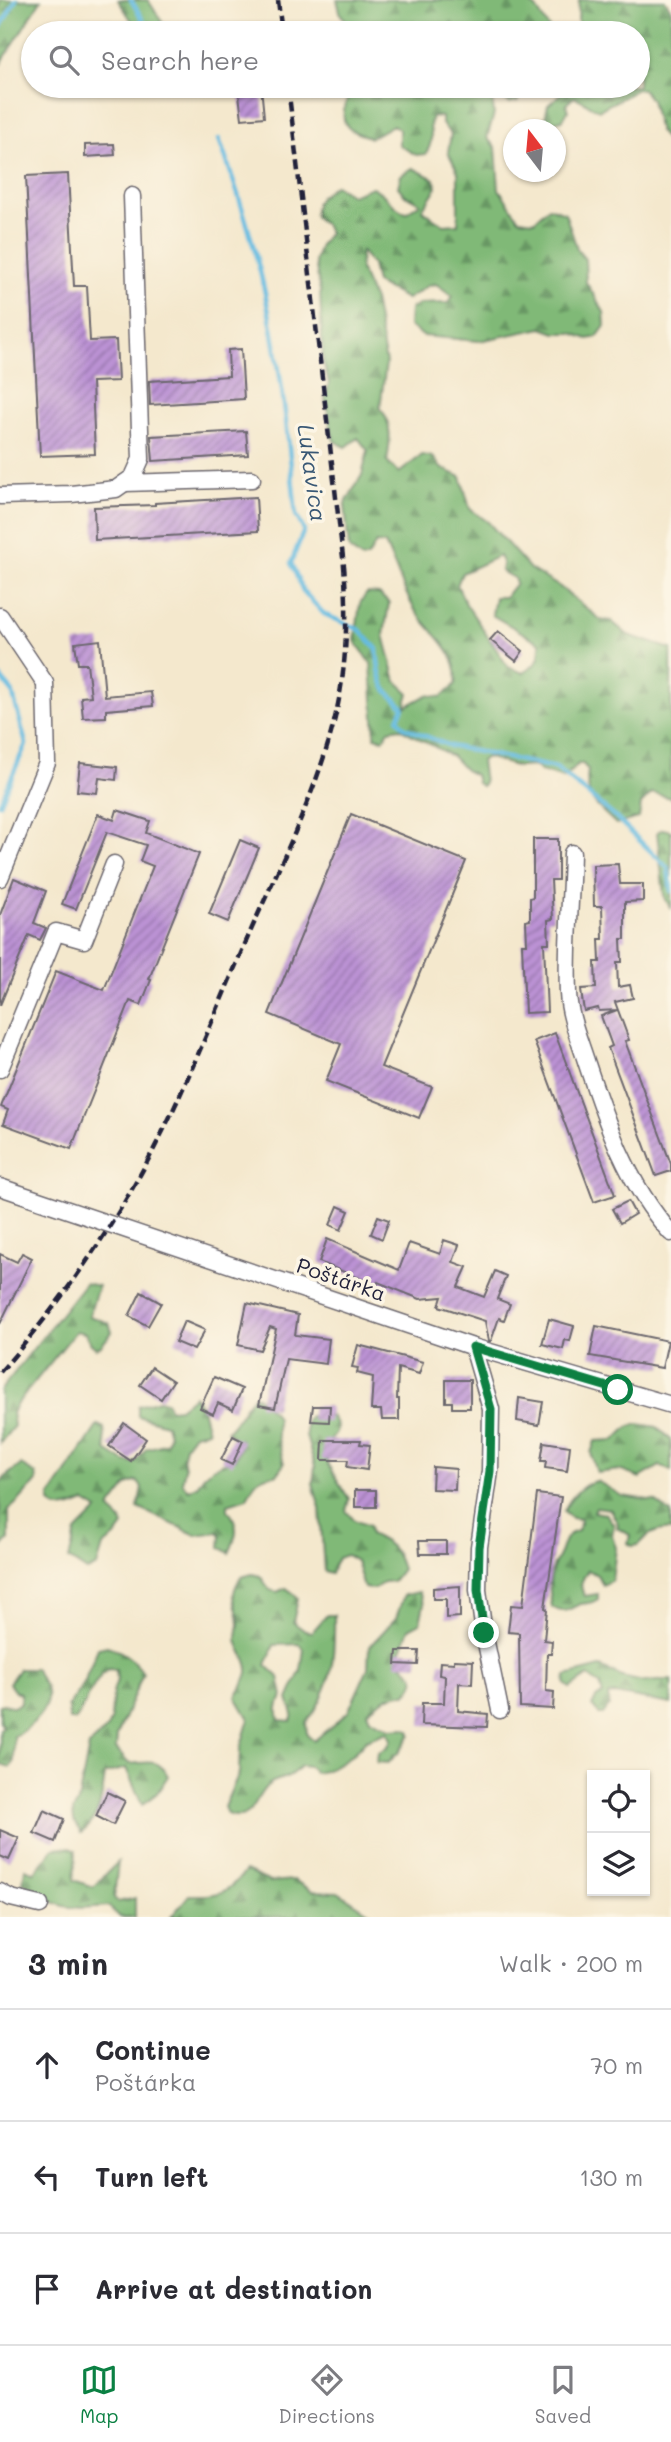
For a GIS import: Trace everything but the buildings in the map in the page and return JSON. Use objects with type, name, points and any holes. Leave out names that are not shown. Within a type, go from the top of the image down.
[{"type":"street","points":[[0,496],[71,494],[116,489],[133,477],[141,459],[132,196]]},
{"type":"street","points":[[125,483],[252,479]]},
{"type":"street","points":[[0,616],[46,683],[47,763],[0,878]]},
{"type":"street","points":[[572,853],[568,995],[573,1021],[620,1154],[637,1189],[671,1233]]},
{"type":"street","points":[[0,1069],[56,932],[84,940],[114,864]]},
{"type":"street","name":"Poštárka","points":[[0,1187],[473,1347],[671,1405]]},
{"type":"street","points":[[473,1347],[491,1409],[490,1471],[479,1547],[478,1590],[500,1710]]},
{"type":"street","points":[[0,1892],[11,1898],[40,1905]]},
{"type":"green space","points":[[0,0],[41,0],[28,21],[21,21],[21,32],[0,65]]},
{"type":"green space","points":[[118,0],[148,0],[161,21],[132,21]]},
{"type":"green space","points":[[337,0],[525,0],[536,8],[544,21],[347,21],[341,15]]},
{"type":"green space","points":[[579,0],[665,0],[671,10],[671,146],[659,131],[649,98],[650,21],[578,21]]},
{"type":"green space","points":[[349,98],[492,98],[494,114],[487,138],[496,148],[499,189],[519,219],[534,221],[549,207],[565,213],[578,251],[585,259],[586,282],[604,312],[605,326],[597,337],[588,339],[572,333],[556,333],[542,328],[479,341],[423,336],[409,326],[410,309],[419,304],[448,303],[453,296],[436,284],[429,285],[407,299],[376,283],[372,265],[361,251],[360,269],[374,300],[386,363],[380,408],[389,427],[387,462],[399,473],[422,455],[433,457],[441,468],[461,477],[470,509],[488,522],[530,569],[560,587],[601,620],[611,621],[628,635],[671,649],[671,798],[652,793],[641,804],[639,818],[616,824],[603,812],[590,795],[588,770],[583,764],[578,764],[564,778],[540,771],[535,766],[518,767],[486,757],[481,761],[484,782],[482,786],[477,783],[475,775],[465,770],[452,756],[400,728],[389,730],[383,739],[375,737],[371,663],[355,641],[360,603],[367,593],[379,594],[389,603],[384,635],[396,681],[409,693],[405,707],[427,695],[441,697],[456,684],[456,673],[449,653],[415,610],[385,544],[376,543],[368,557],[362,559],[349,549],[345,504],[362,475],[368,451],[358,438],[346,447],[334,441],[325,399],[329,383],[323,361],[320,291],[315,261],[320,245],[329,233],[326,226],[315,217],[315,211],[320,198],[335,185],[351,195],[372,187],[406,213],[420,203],[405,195],[398,187],[401,175],[413,168],[434,179],[437,187],[422,210],[444,225],[458,224],[458,172],[448,152],[451,134],[442,124],[442,117],[432,116],[429,147],[426,154],[416,155],[399,145],[399,129],[393,125],[370,138],[349,128],[344,118]],"holes":[[[499,556],[503,564],[501,571],[514,578],[516,583],[505,597],[495,597],[492,615],[540,643],[537,661],[523,673],[508,667],[466,604],[457,585],[462,573]]]},
{"type":"green space","points":[[504,98],[519,98],[518,101],[509,103]]},
{"type":"green space","points":[[556,98],[573,98],[566,104],[568,111],[563,119],[545,118],[548,105]]},
{"type":"green space","points":[[576,98],[622,98],[600,110]]},
{"type":"green space","points":[[663,829],[671,831],[671,909],[664,896],[657,832]]},
{"type":"green space","points":[[85,1283],[98,1286],[89,1316],[109,1323],[112,1332],[101,1346],[96,1348],[85,1333],[76,1331],[16,1405],[12,1413],[14,1426],[0,1443],[0,1391]]},
{"type":"green space","points":[[255,1395],[277,1419],[277,1435],[284,1464],[276,1475],[265,1476],[257,1481],[247,1498],[228,1504],[236,1531],[229,1553],[220,1547],[221,1535],[218,1532],[196,1535],[138,1508],[142,1487],[137,1481],[127,1485],[109,1509],[121,1520],[123,1526],[115,1537],[103,1546],[97,1566],[87,1571],[69,1559],[76,1532],[98,1510],[85,1502],[59,1508],[50,1503],[50,1497],[98,1425],[104,1428],[106,1450],[125,1462],[135,1463],[146,1449],[167,1443],[169,1435],[166,1424],[138,1416],[138,1406],[159,1400],[166,1402],[170,1409],[179,1408],[194,1396],[202,1408],[208,1431],[194,1434],[185,1446],[182,1482],[188,1490],[198,1485],[213,1468],[235,1459],[241,1448],[227,1431]]},
{"type":"green space","points":[[310,1416],[323,1419],[331,1416],[337,1425],[336,1432],[325,1447],[328,1465],[349,1499],[346,1511],[354,1520],[369,1526],[370,1534],[388,1544],[397,1556],[402,1569],[393,1581],[384,1582],[374,1589],[364,1588],[356,1561],[346,1555],[338,1558],[331,1573],[324,1571],[320,1508],[313,1484],[315,1466],[306,1436],[306,1421]]},
{"type":"green space","points":[[638,1424],[657,1427],[671,1440],[671,1471],[660,1466],[640,1478],[619,1470],[597,1473],[591,1453],[595,1441],[615,1440],[628,1427]]},
{"type":"green space","points":[[21,1465],[36,1474],[37,1482],[9,1509],[9,1539],[0,1549],[0,1483]]},
{"type":"green space","points":[[597,1481],[622,1496],[655,1501],[671,1513],[671,1530],[653,1533],[638,1545],[632,1546],[628,1543],[630,1535],[617,1528],[618,1524],[610,1509],[596,1507],[594,1512],[606,1514],[614,1525],[612,1535],[616,1548],[612,1580],[603,1585],[597,1575],[588,1570],[582,1589],[585,1596],[598,1594],[598,1599],[561,1611],[552,1607],[551,1575],[564,1541],[578,1531],[581,1519],[571,1518],[564,1511],[577,1492]]},
{"type":"green space","points":[[252,1574],[260,1576],[270,1590],[277,1592],[286,1588],[293,1593],[298,1599],[293,1622],[305,1631],[312,1632],[327,1615],[334,1615],[333,1658],[327,1685],[306,1723],[307,1735],[314,1741],[348,1712],[368,1668],[369,1647],[396,1618],[404,1595],[419,1592],[424,1604],[420,1623],[409,1629],[398,1658],[414,1677],[412,1687],[406,1694],[390,1697],[367,1712],[370,1719],[390,1729],[409,1730],[410,1734],[400,1751],[388,1763],[377,1762],[378,1753],[388,1746],[391,1740],[387,1732],[366,1740],[352,1755],[325,1771],[315,1773],[309,1767],[300,1766],[287,1777],[268,1785],[248,1813],[236,1816],[227,1814],[224,1807],[239,1773],[240,1749],[249,1719],[236,1697],[248,1672],[237,1641],[239,1624],[234,1591],[241,1577]],"holes":[[[299,1644],[304,1649],[301,1670],[288,1699],[293,1714],[291,1721],[279,1720],[278,1708],[283,1696],[279,1677],[266,1665],[274,1645]]]},
{"type":"green space","points":[[107,1646],[127,1656],[143,1673],[117,1736],[116,1749],[129,1764],[156,1764],[168,1776],[157,1793],[142,1805],[126,1768],[105,1774],[96,1814],[81,1833],[74,1821],[73,1811],[78,1802],[89,1746],[106,1730],[111,1720],[116,1670],[109,1669],[98,1679],[75,1720],[69,1720],[68,1707],[84,1682],[98,1648]]},
{"type":"green space","points":[[600,1667],[622,1677],[643,1682],[671,1680],[671,1704],[615,1694],[608,1695],[609,1706],[603,1714],[599,1714],[592,1706],[596,1698],[603,1695],[600,1685],[588,1676],[570,1688],[565,1684],[566,1676]]},
{"type":"green space","points":[[19,1669],[36,1669],[47,1695],[39,1716],[14,1736],[14,1761],[10,1767],[0,1765],[0,1729],[3,1727],[0,1721],[0,1705],[14,1707],[21,1702],[20,1693],[14,1691],[9,1683]]},
{"type":"green space","points":[[71,1847],[76,1850],[74,1880],[93,1887],[118,1862],[114,1898],[117,1902],[135,1898],[135,1917],[120,1917],[108,1906],[63,1906],[23,1883],[25,1868],[35,1872],[53,1849]]},
{"type":"green space","points":[[246,1871],[270,1882],[294,1880],[312,1891],[338,1892],[376,1917],[171,1917],[189,1895],[222,1892]]},
{"type":"waterway","points":[[0,28],[16,0]]},
{"type":"waterway","name":"Lukavica","points":[[131,0],[144,21]]},
{"type":"waterway","name":"Lukavica","points":[[219,139],[252,240],[272,329],[296,515],[304,530],[291,563],[303,591],[324,614],[360,630],[377,649],[381,679],[386,690],[403,707],[398,719],[404,727],[450,746],[556,768],[614,816],[668,868],[671,891]]},
{"type":"waterway","points":[[0,677],[12,691],[26,744],[0,804]]},
{"type":"railway","points":[[278,0],[281,21]]},
{"type":"railway","points":[[0,1372],[47,1316],[90,1257],[129,1195],[163,1131],[308,801],[337,709],[346,638],[344,566],[289,98]]},
{"type":"route","points":[[484,1633],[478,1590],[479,1547],[490,1471],[491,1409],[473,1347],[618,1390]]}]
